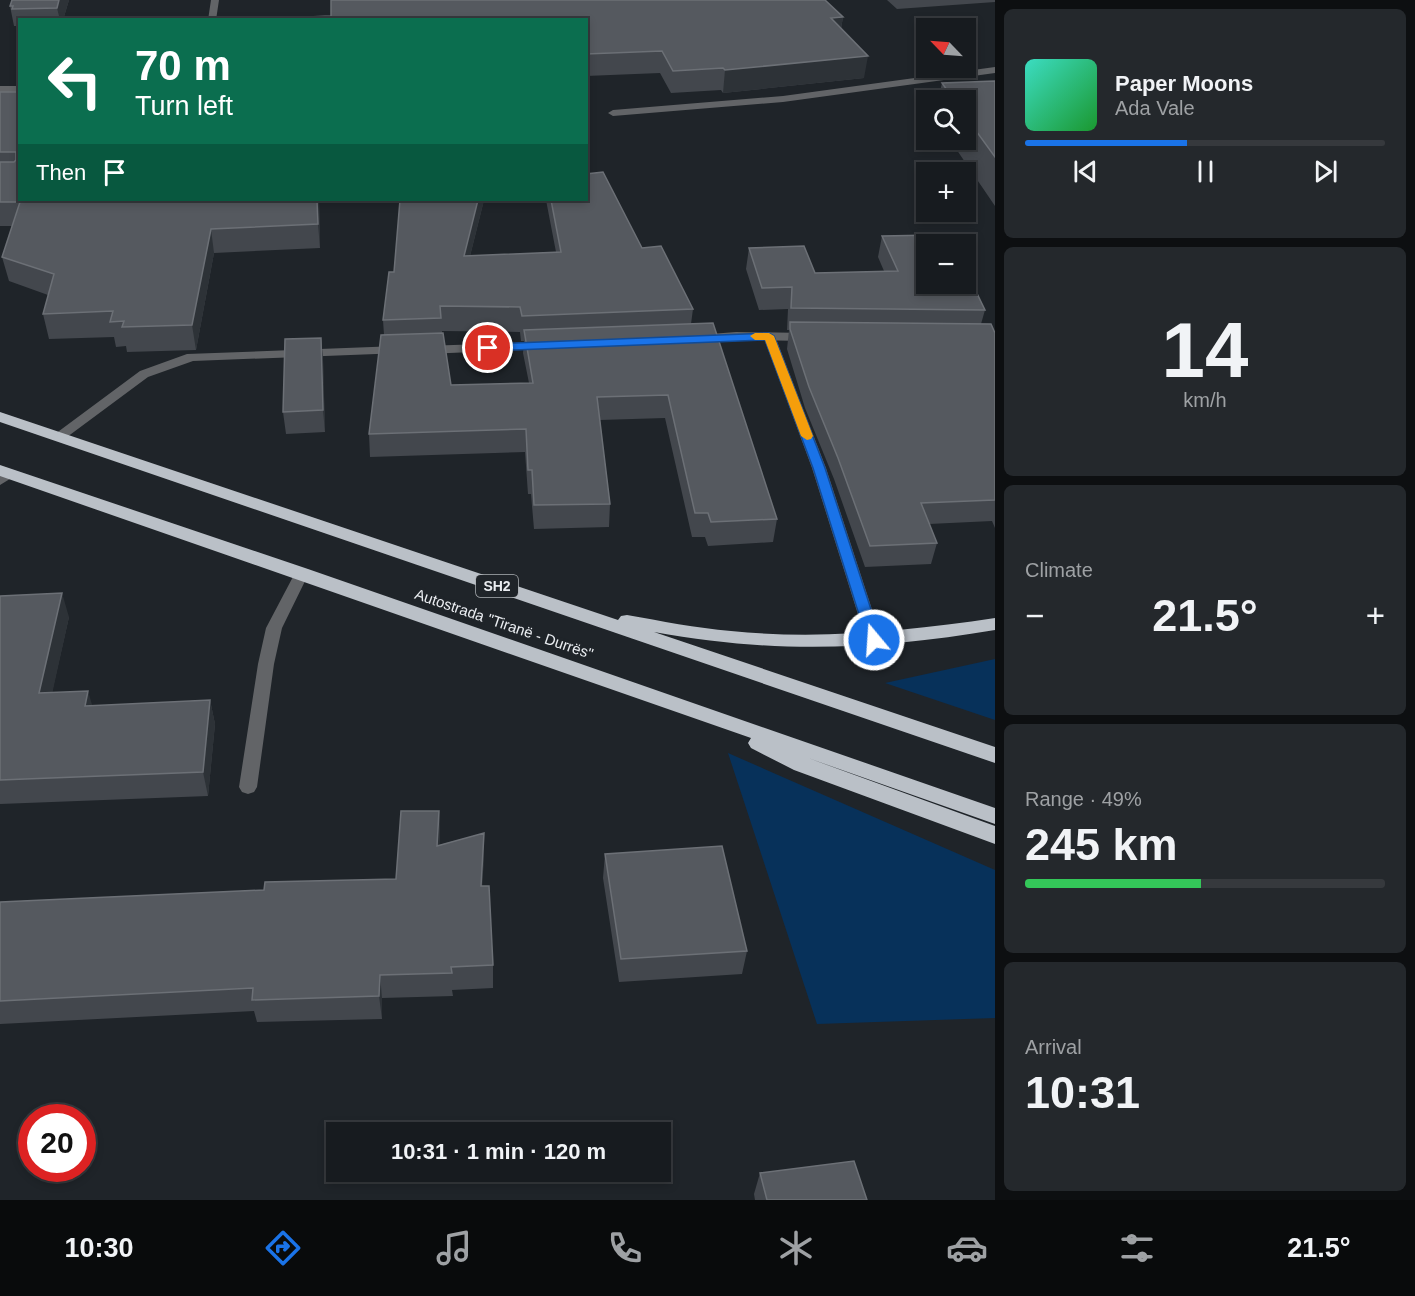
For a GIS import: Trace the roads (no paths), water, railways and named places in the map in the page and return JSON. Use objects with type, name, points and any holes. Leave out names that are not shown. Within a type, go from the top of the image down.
[{"type":"highway","name":"SH2","points":[[0,417],[995,755]]},
{"type":"highway","name":"Autostrada \"Tiranë - Durrës\"","points":[[4,475],[302,573],[995,816]]},
{"type":"highway","points":[[579,614],[730,638],[806,642],[928,636],[995,624]]},
{"type":"highway","points":[[684,706],[801,764],[995,835]]},
{"type":"street","points":[[212,18],[215,0]]},
{"type":"street","points":[[614,113],[783,99],[995,70]]},
{"type":"street","points":[[0,89],[18,89]]},
{"type":"street","points":[[681,340],[769,336],[816,337]]},
{"type":"street","points":[[769,336],[819,468],[874,640]]},
{"type":"street","points":[[58,437],[144,374],[191,357],[555,346]]},
{"type":"street","points":[[248,787],[266,664],[274,628],[302,573]]}]
